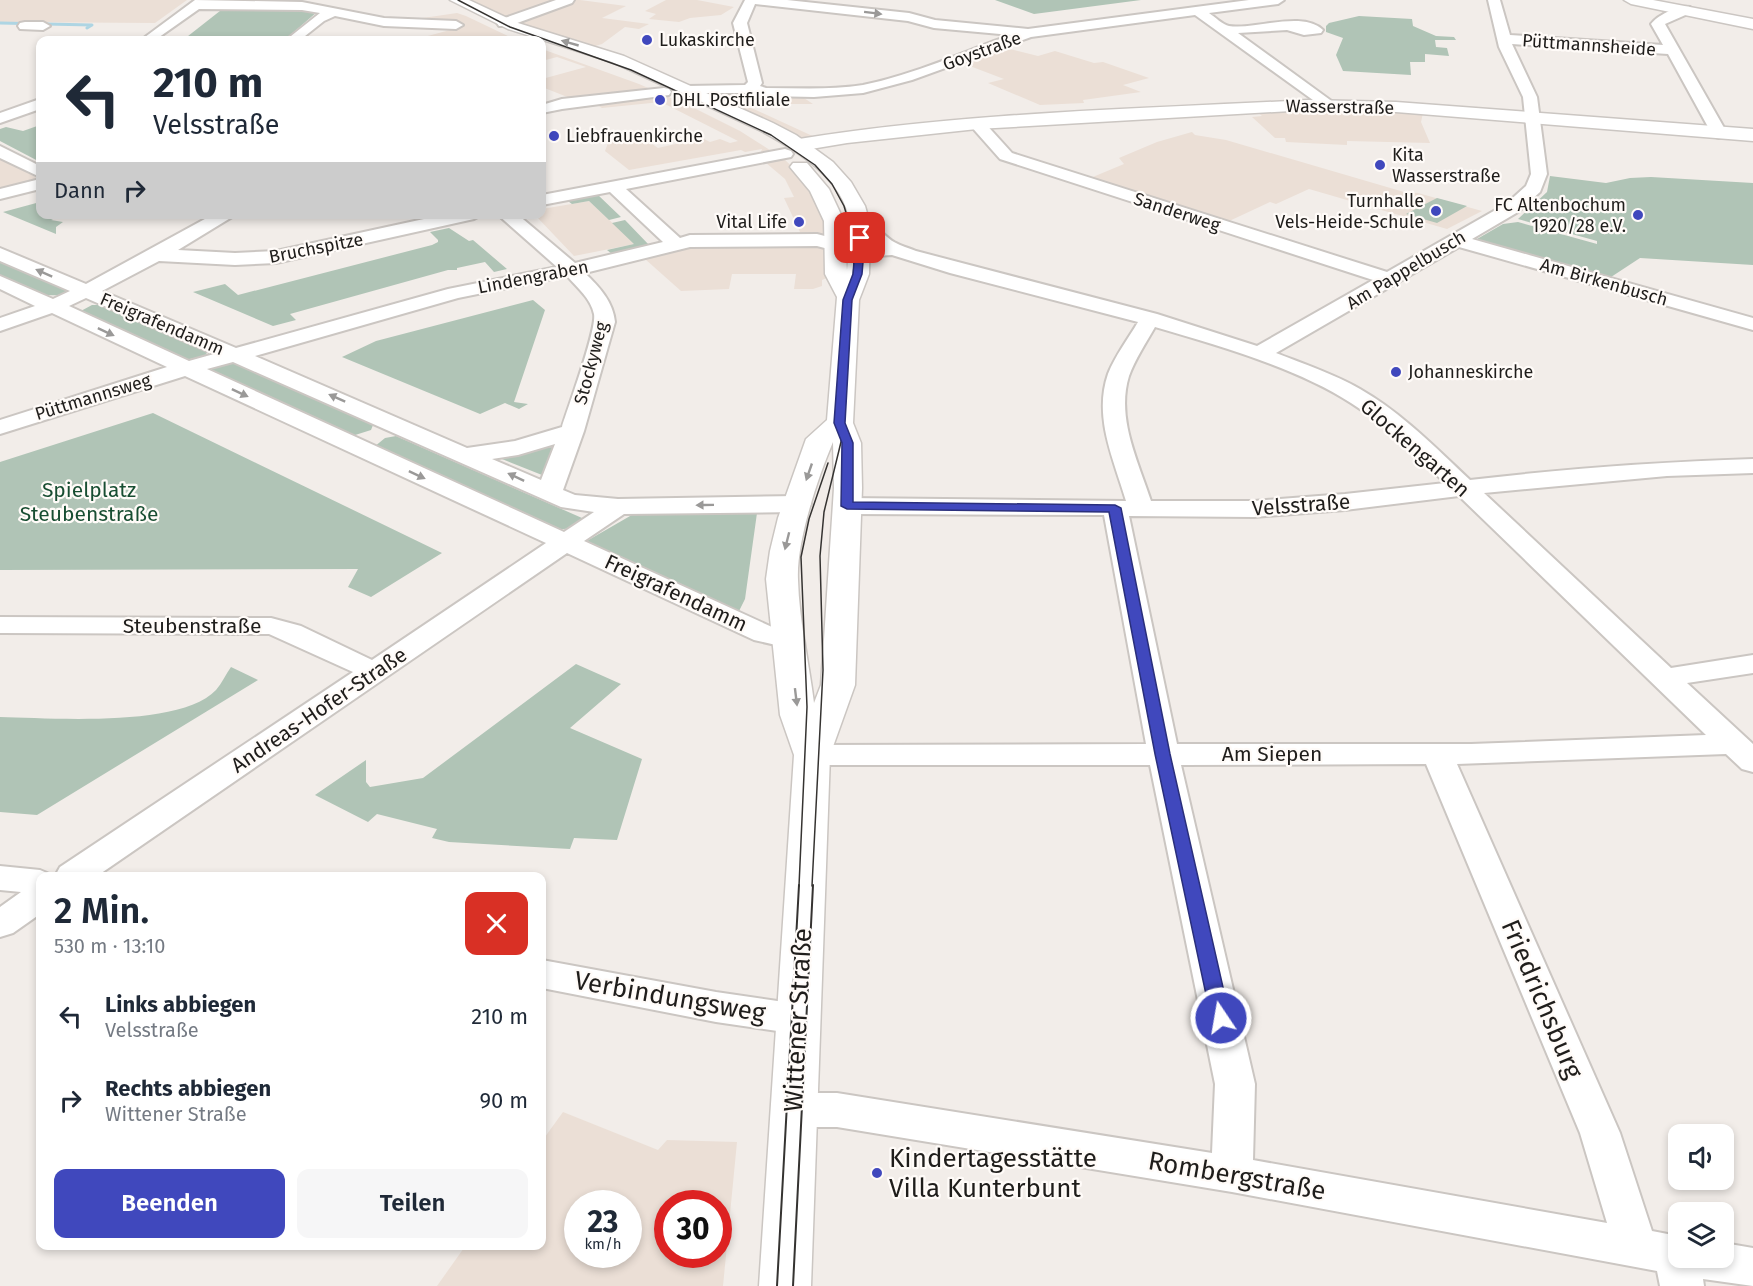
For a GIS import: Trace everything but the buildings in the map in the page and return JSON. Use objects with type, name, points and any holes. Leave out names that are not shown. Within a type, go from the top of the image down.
[{"type":"main road","name":"Wittener Straße","points":[[456,0],[516,36]]},
{"type":"main road","points":[[1631,0],[1753,24]]},
{"type":"main road","name":"Wittener Straße","points":[[497,24],[541,36]]},
{"type":"main road","name":"Wittener Straße","points":[[546,37],[606,54],[758,122],[791,151],[819,189],[834,221],[836,274],[847,300]]},
{"type":"main road","name":"Wittener Straße","points":[[546,48],[664,92],[826,166],[841,182],[855,206],[860,224],[858,274],[847,300],[840,423],[847,443],[847,506],[838,685],[812,755],[785,1286]]},
{"type":"main road","name":"Wittener Straße","points":[[664,92],[687,90]]},
{"type":"main road","name":"Wasserstraße","points":[[791,151],[926,129],[977,124],[1329,105],[1396,107],[1753,135]]},
{"type":"main road","name":"Wittener Straße","points":[[812,755],[798,715],[782,579],[785,551],[820,439],[840,423]]},
{"type":"main road","points":[[798,504],[847,506]]},
{"type":"main road","points":[[789,639],[824,633],[840,627]]},
{"type":"street","points":[[497,24],[567,0]]},
{"type":"street","points":[[749,88],[755,83],[741,23],[752,0],[909,18],[934,24],[1029,33]]},
{"type":"street","name":"Goystraße","points":[[687,90],[749,88],[766,92],[814,93],[874,87],[1029,33],[1278,0]]},
{"type":"street","name":"Am Pappelbusch","points":[[1259,354],[1512,208],[1534,188],[1539,174],[1530,97],[1504,39],[1494,0]]},
{"type":"street","points":[[153,36],[199,3],[297,6],[384,22],[456,25]]},
{"type":"street","points":[[1685,10],[1658,22],[1719,133]]},
{"type":"street","points":[[1198,11],[1329,105]]},
{"type":"street","points":[[297,36],[319,18],[332,13]]},
{"type":"street","points":[[1225,30],[1288,26]]},
{"type":"street","name":"Püttmannsheide","points":[[1504,39],[1674,50]]},
{"type":"street","points":[[546,108],[562,104],[664,92]]},
{"type":"street","points":[[0,118],[36,105]]},
{"type":"street","name":"Sanderweg","points":[[977,124],[1006,156],[1390,279]]},
{"type":"street","points":[[0,151],[36,170]]},
{"type":"street","points":[[546,199],[791,151]]},
{"type":"street","points":[[0,194],[36,185]]},
{"type":"street","points":[[612,185],[674,243]]},
{"type":"street","points":[[88,293],[219,219]]},
{"type":"street","name":"Bruchspitze","points":[[156,255],[235,259],[276,257],[313,251],[452,219]]},
{"type":"street","name":"Stockyweg","points":[[513,219],[572,270],[601,302],[605,322],[572,431],[549,493]]},
{"type":"street","name":"Glockengarten","points":[[860,224],[878,240],[896,251],[943,262],[957,269],[1150,318],[1259,354],[1308,373],[1368,405],[1414,441],[1743,753]]},
{"type":"street","name":"Lindengraben","points":[[236,355],[455,293],[660,250],[674,243],[817,240],[836,246]]},
{"type":"street","name":"Am Birkenbusch","points":[[1456,240],[1753,324]]},
{"type":"street","points":[[836,246],[859,257]]},
{"type":"street","name":"Glockengarten","points":[[859,257],[896,251]]},
{"type":"street","name":"Freigrafendamm","points":[[0,254],[394,423],[570,502],[618,507],[798,504]]},
{"type":"street","name":"Glockengarten","points":[[859,257],[936,270],[957,269]]},
{"type":"street","name":"Freigrafendamm","points":[[0,282],[764,634],[789,639]]},
{"type":"street","name":"Freigrafendamm","points":[[53,307],[88,293]]},
{"type":"street","points":[[0,325],[53,307]]},
{"type":"street","points":[[1150,318],[1118,375],[1113,399],[1162,754],[1235,1084],[1232,1174]]},
{"type":"street","name":"Freigrafendamm","points":[[187,368],[236,355]]},
{"type":"street","name":"Püttmannsweg","points":[[0,427],[187,368]]},
{"type":"street","points":[[352,446],[394,423]]},
{"type":"street","name":"Stockyweg","points":[[466,455],[518,448],[572,431]]},
{"type":"street","name":"Velsstraße","points":[[847,506],[1254,509],[1346,502],[1550,478],[1753,466]]},
{"type":"street","name":"Freigrafendamm","points":[[565,543],[618,507]]},
{"type":"street","name":"Andreas-Hofer-Straße","points":[[78,872],[565,543]]},
{"type":"street","name":"Steubenstraße","points":[[0,625],[271,626],[291,632],[375,672]]},
{"type":"street","points":[[1662,678],[1753,664]]},
{"type":"street","name":"Am Siepen","points":[[812,755],[1743,753]]},
{"type":"street","name":"Friedrichsburg","points":[[1437,754],[1600,1133],[1668,1253]]},
{"type":"street","points":[[0,878],[36,882]]},
{"type":"street","points":[[0,924],[36,900]]},
{"type":"street","name":"Verbindungsweg","points":[[546,975],[716,1007],[798,1019]]},
{"type":"street","name":"Rombergstraße","points":[[795,1110],[837,1110],[1232,1174],[1668,1259]]},
{"type":"street","name":"Rombergstraße","points":[[1734,1266],[1753,1268]]},
{"type":"shaded area","points":[[0,0],[187,0],[155,23],[0,22]]},
{"type":"shaded area","points":[[467,0],[580,0],[626,6],[602,18],[649,24],[639,29],[625,27],[602,44],[592,47],[499,19]]},
{"type":"shaded area","points":[[666,0],[697,0],[734,7],[721,15],[690,18],[679,22],[649,19],[656,14],[645,11]]},
{"type":"shaded area","points":[[457,13],[508,36],[428,36],[461,27],[458,24],[416,19]]},
{"type":"shaded area","points":[[1006,48],[1038,56],[1055,51],[1094,63],[1103,62],[1149,78],[1123,85],[1141,92],[1083,100],[1084,103],[1040,105],[988,83],[1004,79],[962,63]]},
{"type":"shaded area","points":[[546,50],[639,84],[696,109],[740,131],[784,159],[813,190],[828,231],[829,277],[822,280],[822,286],[813,289],[794,289],[796,274],[732,274],[729,289],[681,291],[645,259],[673,251],[679,245],[802,242],[800,232],[784,198],[794,197],[785,179],[759,157],[762,149],[745,152],[741,150],[629,170],[605,151],[608,143],[642,137],[658,148],[702,138],[710,142],[720,139],[730,143],[738,141],[661,102],[602,108],[586,98],[575,100],[546,89],[546,78],[586,67],[557,57],[546,60]]},
{"type":"shaded area","points":[[715,91],[798,94],[813,104],[781,104],[765,97],[748,101],[745,100],[749,99],[747,97],[730,98],[819,139],[794,137],[705,93]]},
{"type":"shaded area","points":[[1333,107],[1423,113],[1421,122],[1430,143],[1347,141],[1347,145],[1286,142],[1285,138],[1275,138],[1252,117],[1262,116],[1255,110]]},
{"type":"shaded area","points":[[1192,132],[1195,135],[1226,140],[1404,192],[1418,193],[1482,211],[1447,229],[1309,189],[1276,204],[1270,202],[1225,223],[1088,179],[1124,164],[1119,158],[1157,142]]},
{"type":"shaded area","points":[[0,157],[36,177],[35,182],[0,191]]},
{"type":"shaded area","points":[[589,201],[635,244],[574,256],[539,219],[546,219],[546,208]]},
{"type":"shaded area","points":[[563,1112],[658,1150],[667,1140],[737,1142],[732,1193],[732,1190],[654,1190],[654,1268],[725,1268],[723,1286],[437,1286],[462,1250],[546,1250],[546,1135]]},
{"type":"green space","points":[[995,0],[1141,0],[1034,14]]},
{"type":"green space","points":[[225,7],[296,8],[317,12],[289,36],[188,36]]},
{"type":"green space","points":[[1359,16],[1412,19],[1413,26],[1436,36],[1454,37],[1456,40],[1435,40],[1436,47],[1447,48],[1449,56],[1425,54],[1425,62],[1410,62],[1411,75],[1343,71],[1336,55],[1343,38],[1326,32],[1326,26],[1329,23]]},
{"type":"green space","points":[[36,126],[36,160],[0,141],[0,129],[6,127],[23,131]]},
{"type":"green space","name":"FC Altenbochum 1920/28 e.V.","points":[[1550,176],[1606,183],[1651,177],[1753,183],[1753,265],[1640,258],[1608,279],[1479,242],[1477,239],[1503,224],[1518,222],[1597,244],[1597,241],[1518,219],[1547,192]]},
{"type":"green space","points":[[595,194],[621,217],[609,220],[589,201],[572,204],[565,199]]},
{"type":"green space","name":"Turnhalle Vels-Heide-Schule","points":[[1437,198],[1467,206],[1437,223],[1406,214]]},
{"type":"green space","points":[[36,203],[36,219],[53,219],[51,220],[63,222],[56,227],[56,234],[3,212]]},
{"type":"green space","points":[[625,220],[650,246],[612,254],[607,250],[634,244],[612,223]]},
{"type":"green space","points":[[449,228],[469,241],[473,240],[507,269],[494,272],[485,262],[457,268],[457,270],[448,270],[290,314],[296,320],[273,326],[193,292],[225,284],[238,295],[432,245],[438,240],[430,232]]},
{"type":"green space","points":[[0,258],[67,287],[67,293],[41,294],[0,276]]},
{"type":"green space","points":[[533,300],[545,310],[514,402],[528,404],[519,409],[505,403],[480,414],[342,357],[376,341]]},
{"type":"green space","points":[[92,305],[108,305],[208,351],[205,356],[185,360],[79,312]]},
{"type":"green space","points":[[233,362],[373,425],[371,430],[352,436],[211,372],[213,367]]},
{"type":"green space","name":"Spielplatz Steubenstraße","points":[[153,413],[442,553],[371,597],[348,587],[358,569],[0,570],[0,462]]},
{"type":"green space","points":[[396,436],[582,518],[573,527],[560,529],[374,447],[385,438]]},
{"type":"green space","points":[[548,445],[554,447],[547,474],[542,475],[497,457]]},
{"type":"green space","points":[[752,510],[757,513],[745,599],[739,611],[585,542],[637,512]]},
{"type":"green space","points":[[576,664],[621,684],[570,728],[642,759],[617,840],[574,838],[570,849],[449,842],[432,838],[437,829],[377,814],[368,822],[315,795],[366,760],[366,782],[370,787],[423,778]]},
{"type":"green space","points":[[231,667],[258,680],[37,815],[0,812],[0,717],[114,718],[145,716],[174,710],[198,702],[216,690]]},
{"type":"waterway","points":[[0,23],[92,25],[87,28]]},
{"type":"tram line","points":[[458,0],[510,27],[535,36]]},
{"type":"tram line","points":[[546,40],[631,70],[771,135],[815,165],[832,184],[844,206],[852,233],[854,265],[841,442],[824,512],[820,556],[823,670],[812,886]]},
{"type":"tram line","points":[[799,886],[807,707],[801,557],[809,519],[828,463]]},
{"type":"tram line","points":[[777,1286],[799,885]]},
{"type":"tram line","points":[[793,1286],[813,885]]},
{"type":"place","name":"Lukaskirche","points":[[647,40]]},
{"type":"place","name":"DHL Postfiliale","points":[[660,100]]},
{"type":"place","name":"Liebfrauenkirche","points":[[554,136]]},
{"type":"place","name":"Kita Wasserstraße","points":[[1380,165]]},
{"type":"place","name":"Turnhalle Vels-Heide-Schule","points":[[1436,211]]},
{"type":"place","name":"FC Altenbochum 1920/28 e.V.","points":[[1638,215]]},
{"type":"place","name":"Vital Life","points":[[799,222]]},
{"type":"place","name":"Johanneskirche","points":[[1396,372]]},
{"type":"place","name":"Kindertagesstätte Villa Kunterbunt","points":[[877,1173]]},
{"type":"route","points":[[860,238],[858,274],[847,300],[840,423],[847,443],[847,506],[1115,508],[1162,754],[1221,1018]]}]
